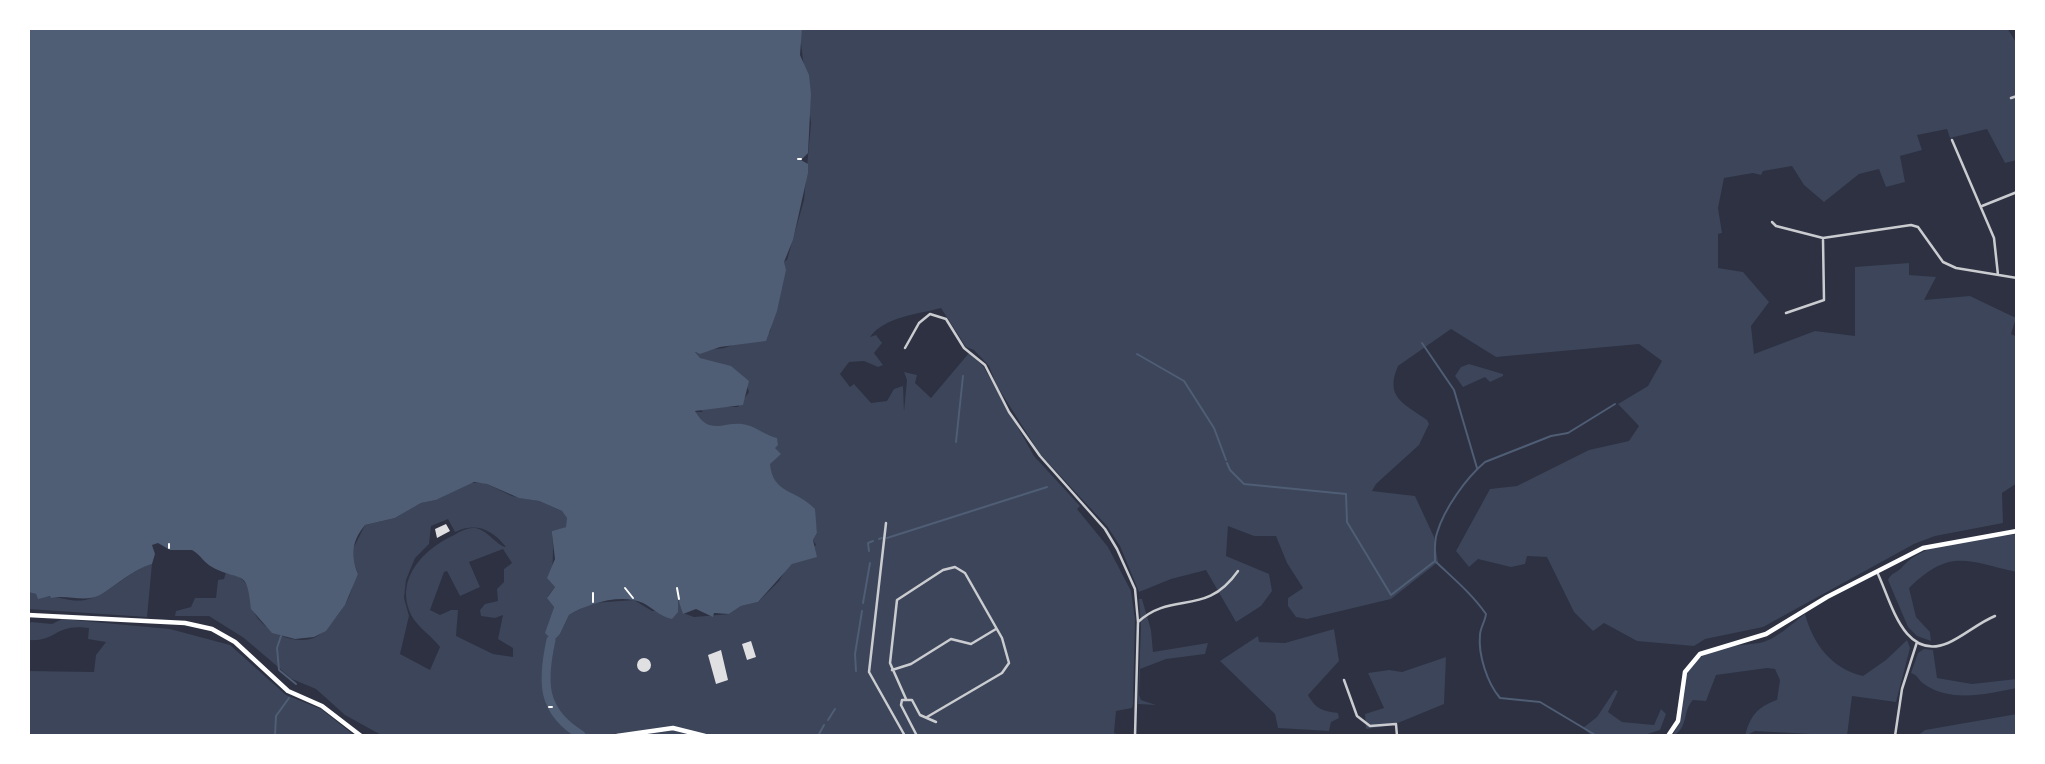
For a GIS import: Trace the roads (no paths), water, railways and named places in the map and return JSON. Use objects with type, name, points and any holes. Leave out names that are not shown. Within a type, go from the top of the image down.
[{"type":"main road","points":[[1668,736],[1678,722],[1685,671],[1700,654],[1766,634],[1827,597],[1913,552],[1940,543],[2017,531]]},
{"type":"main road","points":[[28,615],[185,623],[212,628],[235,642],[288,691],[322,706],[361,736]]},
{"type":"main road","points":[[617,736],[673,728],[705,736]]},
{"type":"street","points":[[2011,98],[2017,96]]},
{"type":"street","points":[[1952,140],[1994,238],[1998,275]]},
{"type":"street","points":[[1982,206],[2017,192]]},
{"type":"street","points":[[1772,222],[1776,226],[1823,238],[1911,225],[1918,227],[1943,262],[1956,268],[2017,278]]},
{"type":"street","points":[[1786,313],[1824,300],[1823,238]]},
{"type":"street","points":[[905,348],[919,323],[930,314],[946,319],[964,348],[985,365],[1009,412],[1040,456],[1105,529],[1135,589],[1138,622],[1135,736]]},
{"type":"street","points":[[886,523],[869,672],[905,736]]},
{"type":"street","points":[[906,699],[892,670],[890,657],[897,600],[943,570],[955,567],[965,573],[1006,648],[1007,668],[927,717]]},
{"type":"street","points":[[1138,622],[1151,610],[1194,602],[1222,592],[1238,571]]},
{"type":"street","points":[[1877,572],[1901,628],[1917,642],[1944,645],[1995,617]]},
{"type":"street","points":[[892,670],[911,664],[951,639],[971,644],[996,629]]},
{"type":"street","points":[[1895,736],[1902,690],[1917,642]]},
{"type":"street","points":[[1344,680],[1357,716],[1370,726],[1396,724],[1397,736]]},
{"type":"street","points":[[906,699],[912,700],[920,715],[936,722]]},
{"type":"street","points":[[906,699],[901,705],[917,736]]},
{"type":"waterway","points":[[1422,343],[1454,390],[1477,468]]},
{"type":"waterway","points":[[1137,354],[1184,381],[1214,428],[1226,460]]},
{"type":"waterway","points":[[956,442],[963,376]]},
{"type":"waterway","points":[[1227,463],[1244,484],[1346,494],[1347,522],[1391,595],[1435,561],[1436,536],[1450,504],[1463,485],[1485,462],[1551,436],[1568,433],[1615,404]]},
{"type":"waterway","points":[[887,538],[1047,487]]},
{"type":"waterway","points":[[869,551],[868,543],[873,541]]},
{"type":"waterway","points":[[1436,562],[1469,593],[1486,614],[1480,632],[1480,651],[1487,676],[1500,698],[1540,702],[1597,736]]},
{"type":"waterway","points":[[863,603],[870,563]]},
{"type":"waterway","points":[[856,671],[855,654],[862,611]]},
{"type":"waterway","points":[[281,636],[277,648],[279,670],[296,684]]},
{"type":"waterway","points":[[551,640],[546,669],[548,694],[558,716],[581,735]]},
{"type":"waterway","points":[[275,736],[276,716],[289,698]]},
{"type":"waterway","points":[[828,720],[835,709]]},
{"type":"waterway","points":[[818,736],[824,725]]}]
